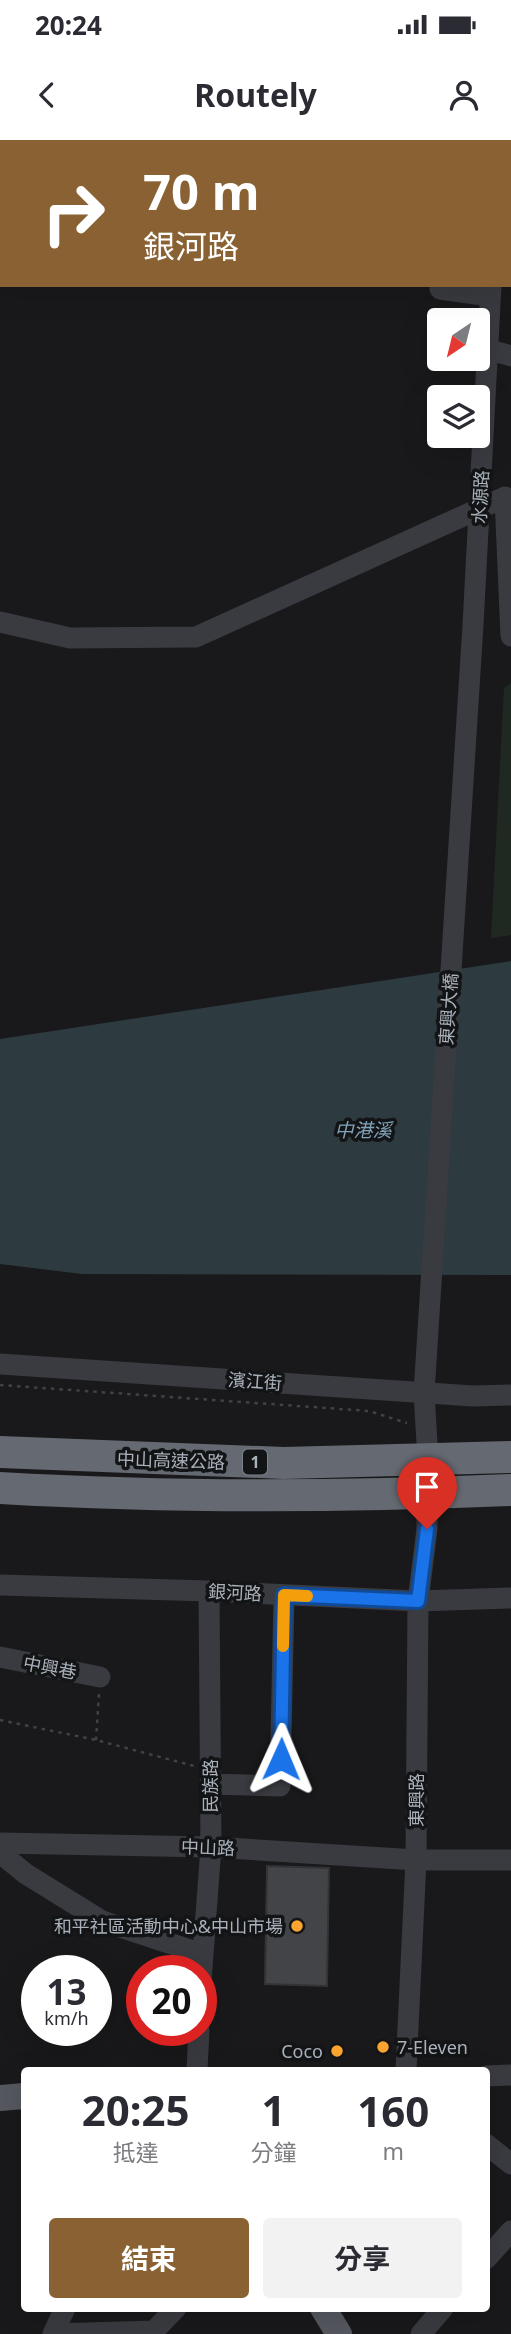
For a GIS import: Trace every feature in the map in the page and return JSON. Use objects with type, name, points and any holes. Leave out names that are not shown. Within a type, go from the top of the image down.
[{"type":"highway","name":"中山高速公路","points":[[0,1452],[284,1463],[511,1457]]},
{"type":"highway","name":"中山高速公路","points":[[0,1488],[86,1493],[331,1496],[511,1490]]},
{"type":"main road","points":[[0,2098],[21,2096]]},
{"type":"main road","points":[[325,2312],[339,2334]]},
{"type":"street","points":[[440,289],[491,290]]},
{"type":"street","name":"水源路","points":[[490,308],[491,290]]},
{"type":"street","points":[[490,350],[511,356]]},
{"type":"street","name":"水源路","points":[[473,625],[486,371]]},
{"type":"street","points":[[0,622],[70,638],[196,637],[505,497],[511,636]]},
{"type":"street","name":"東興大橋","points":[[427,1434],[424,1393],[473,625]]},
{"type":"street","name":"濱江街","points":[[0,1364],[473,1396],[511,1395]]},
{"type":"street","name":"東興路","points":[[406,2067],[416,1860],[418,1601],[427,1529]]},
{"type":"street","name":"銀河路","points":[[0,1585],[418,1601],[511,1598]]},
{"type":"street","name":"民族路","points":[[202,1954],[211,1847],[209,1591]]},
{"type":"street","points":[[210,1778],[281,1786],[284,1595]]},
{"type":"street","name":"中興巷","points":[[0,1657],[100,1677]]},
{"type":"street","name":"中山路","points":[[0,1843],[211,1847],[416,1860],[511,1860]]},
{"type":"street","points":[[0,1853],[26,1874],[102,1921],[202,1954]]},
{"type":"street","points":[[197,2067],[198,2046]]},
{"type":"street","points":[[490,2076],[511,2075]]},
{"type":"street","points":[[490,2147],[511,2164]]},
{"type":"street","points":[[490,2255],[511,2231]]},
{"type":"street","points":[[63,2312],[53,2334],[154,2332],[172,2312]]},
{"type":"street","points":[[421,2334],[440,2312]]},
{"type":"path","points":[[0,1385],[369,1411],[405,1423],[427,1434]]},
{"type":"path","points":[[96,1740],[100,1677]]},
{"type":"path","points":[[0,1720],[96,1740],[210,1778]]},
{"type":"shaded area","points":[[511,683],[511,935],[491,938],[504,688]]},
{"type":"water","name":"中港溪","points":[[511,961],[511,1275],[82,1274],[0,1264],[0,1039]]},
{"type":"building","name":"和平社區活動中心&中山市場","points":[[267,1866],[329,1868],[327,1986],[265,1984]]},
{"type":"tunnel","points":[[427,1447],[427,1529]]},
{"type":"slow traffic","points":[[283,1646],[284,1595],[307,1596]]},
{"type":"place","name":"和平社區活動中心&中山市場","points":[[297,1926]]},
{"type":"place","name":"7-Eleven","points":[[383,2047]]},
{"type":"place","name":"Coco","points":[[337,2051]]},
{"type":"route","points":[[281,1759],[284,1595],[418,1601],[427,1529]]}]
